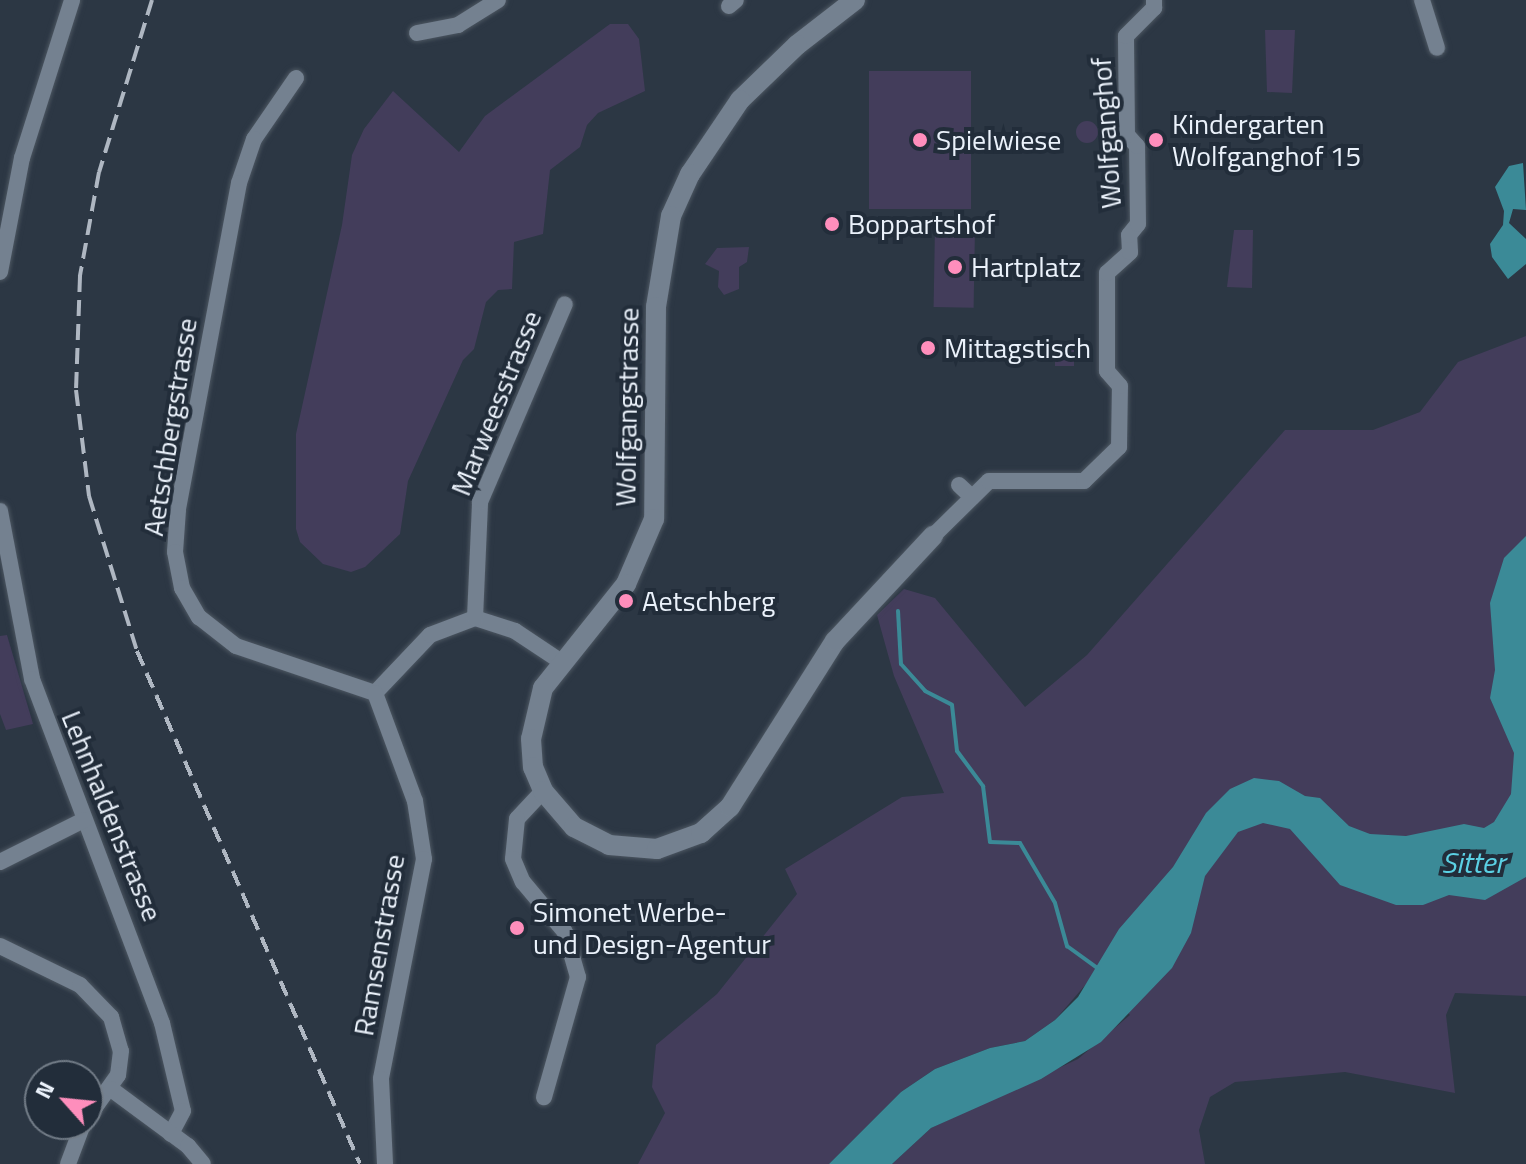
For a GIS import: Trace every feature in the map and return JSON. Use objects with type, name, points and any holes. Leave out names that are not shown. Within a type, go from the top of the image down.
[{"type":"street","points":[[0,272],[0,259],[22,158],[72,0]]},
{"type":"street","points":[[417,33],[458,25],[498,0]]},
{"type":"street","name":"Wolfgangstrasse","points":[[855,0],[740,100],[690,174],[659,265],[658,480],[649,538],[626,584],[560,661],[543,688],[532,727],[533,767],[543,791],[574,827],[609,845],[657,849],[701,833],[730,807],[835,641],[989,481],[1084,481]]},
{"type":"street","name":"Wolfganghof","points":[[1084,481],[1119,447],[1120,386],[1107,371],[1107,273],[1130,252],[1129,235],[1138,224],[1137,146],[1127,135],[1126,36],[1154,8],[1154,0]]},
{"type":"street","points":[[1422,0],[1437,48]]},
{"type":"street","name":"Aetschbergstrasse","points":[[296,78],[254,139],[242,168],[178,510],[175,552],[190,604],[227,641],[375,693]]},
{"type":"street","name":"Marweesstrasse","points":[[475,618],[480,502],[565,304]]},
{"type":"street","points":[[959,485],[972,497]]},
{"type":"street","name":"Lehnhaldenstrasse","points":[[0,511],[7,568],[32,679],[162,1023],[183,1111],[171,1134]]},
{"type":"street","points":[[375,693],[430,635],[475,618],[515,631],[560,661]]},
{"type":"street","name":"Ramsenstrasse","points":[[375,693],[415,801],[424,859],[381,1079],[385,1164]]},
{"type":"street","points":[[543,791],[517,819],[513,859],[523,882],[565,932],[578,977],[544,1097]]},
{"type":"street","points":[[0,862],[84,820]]},
{"type":"street","points":[[0,946],[67,977],[106,1009],[121,1051],[111,1089],[104,1098]]},
{"type":"street","points":[[111,1089],[171,1134],[203,1164]]},
{"type":"street","points":[[68,1164],[77,1140]]},
{"type":"shaded area","points":[[610,24],[628,24],[639,39],[645,91],[598,113],[587,125],[580,147],[550,170],[543,234],[514,242],[512,289],[498,290],[486,302],[474,349],[463,360],[408,481],[400,534],[365,567],[351,572],[323,564],[300,542],[296,529],[296,434],[342,225],[352,155],[364,129],[393,91],[459,152],[485,116]]},
{"type":"shaded area","points":[[1265,30],[1295,30],[1292,93],[1267,92]]},
{"type":"shaded area","name":"Spielwiese","points":[[869,71],[971,71],[971,209],[869,209]]},
{"type":"shaded area","points":[[1083,121],[1091,121],[1098,132],[1091,143],[1083,143],[1076,136],[1076,128]]},
{"type":"shaded area","name":"Hartplatz","points":[[935,227],[975,228],[974,308],[934,307]]},
{"type":"shaded area","points":[[1234,230],[1253,230],[1252,288],[1227,287]]},
{"type":"shaded area","points":[[749,247],[747,262],[739,267],[739,289],[724,295],[718,287],[719,271],[705,264],[717,248]]},
{"type":"shaded area","points":[[1526,336],[1526,996],[1455,993],[1446,1015],[1455,1093],[1345,1072],[1235,1082],[1210,1097],[1199,1130],[1205,1164],[892,1164],[931,1128],[1078,1059],[1130,1015],[1093,976],[1055,1020],[1025,1041],[990,1048],[935,1069],[901,1092],[829,1164],[638,1164],[665,1113],[652,1087],[656,1045],[717,994],[797,894],[785,869],[902,797],[944,793],[894,676],[877,615],[904,589],[935,598],[1025,707],[1087,655],[1285,430],[1373,430],[1420,412],[1458,362]]},
{"type":"shaded area","points":[[1055,341],[1074,341],[1074,366],[1055,366]]},
{"type":"shaded area","points":[[7,635],[33,724],[6,730],[0,714],[0,636]]},
{"type":"water","points":[[1523,163],[1526,210],[1513,209],[1509,223],[1526,239],[1526,264],[1508,279],[1492,257],[1490,244],[1503,225],[1504,211],[1495,187],[1509,166]]},
{"type":"water","name":"Sitter","points":[[1526,536],[1526,877],[1485,900],[1449,895],[1423,905],[1396,905],[1340,885],[1290,829],[1263,823],[1238,832],[1205,876],[1191,933],[1172,968],[1101,1042],[1041,1079],[931,1128],[892,1164],[829,1164],[901,1092],[935,1069],[990,1048],[1025,1041],[1055,1020],[1078,997],[1119,929],[1173,867],[1206,813],[1230,789],[1254,778],[1279,781],[1305,796],[1320,798],[1349,826],[1370,834],[1406,836],[1464,824],[1484,828],[1494,822],[1511,794],[1514,753],[1490,698],[1495,670],[1490,603],[1504,558]]},
{"type":"waterway","points":[[898,611],[901,664],[925,691],[952,705],[957,751],[983,786],[990,842],[1020,843],[1055,903],[1067,946],[1099,969]]},
{"type":"railway","points":[[152,0],[99,172],[80,276],[76,390],[89,496],[137,651],[360,1164]]},
{"type":"place","name":"Spielwiese","points":[[920,140]]},
{"type":"place","name":"Kindergarten Wolfganghof 15","points":[[1156,140]]},
{"type":"place","name":"Boppartshof","points":[[832,224]]},
{"type":"place","name":"Hartplatz","points":[[955,267]]},
{"type":"place","name":"Mittagstisch","points":[[928,348]]},
{"type":"place","name":"Aetschberg","points":[[626,601]]},
{"type":"place","name":"Simonet Werbe- und Design-Agentur","points":[[517,928]]}]
